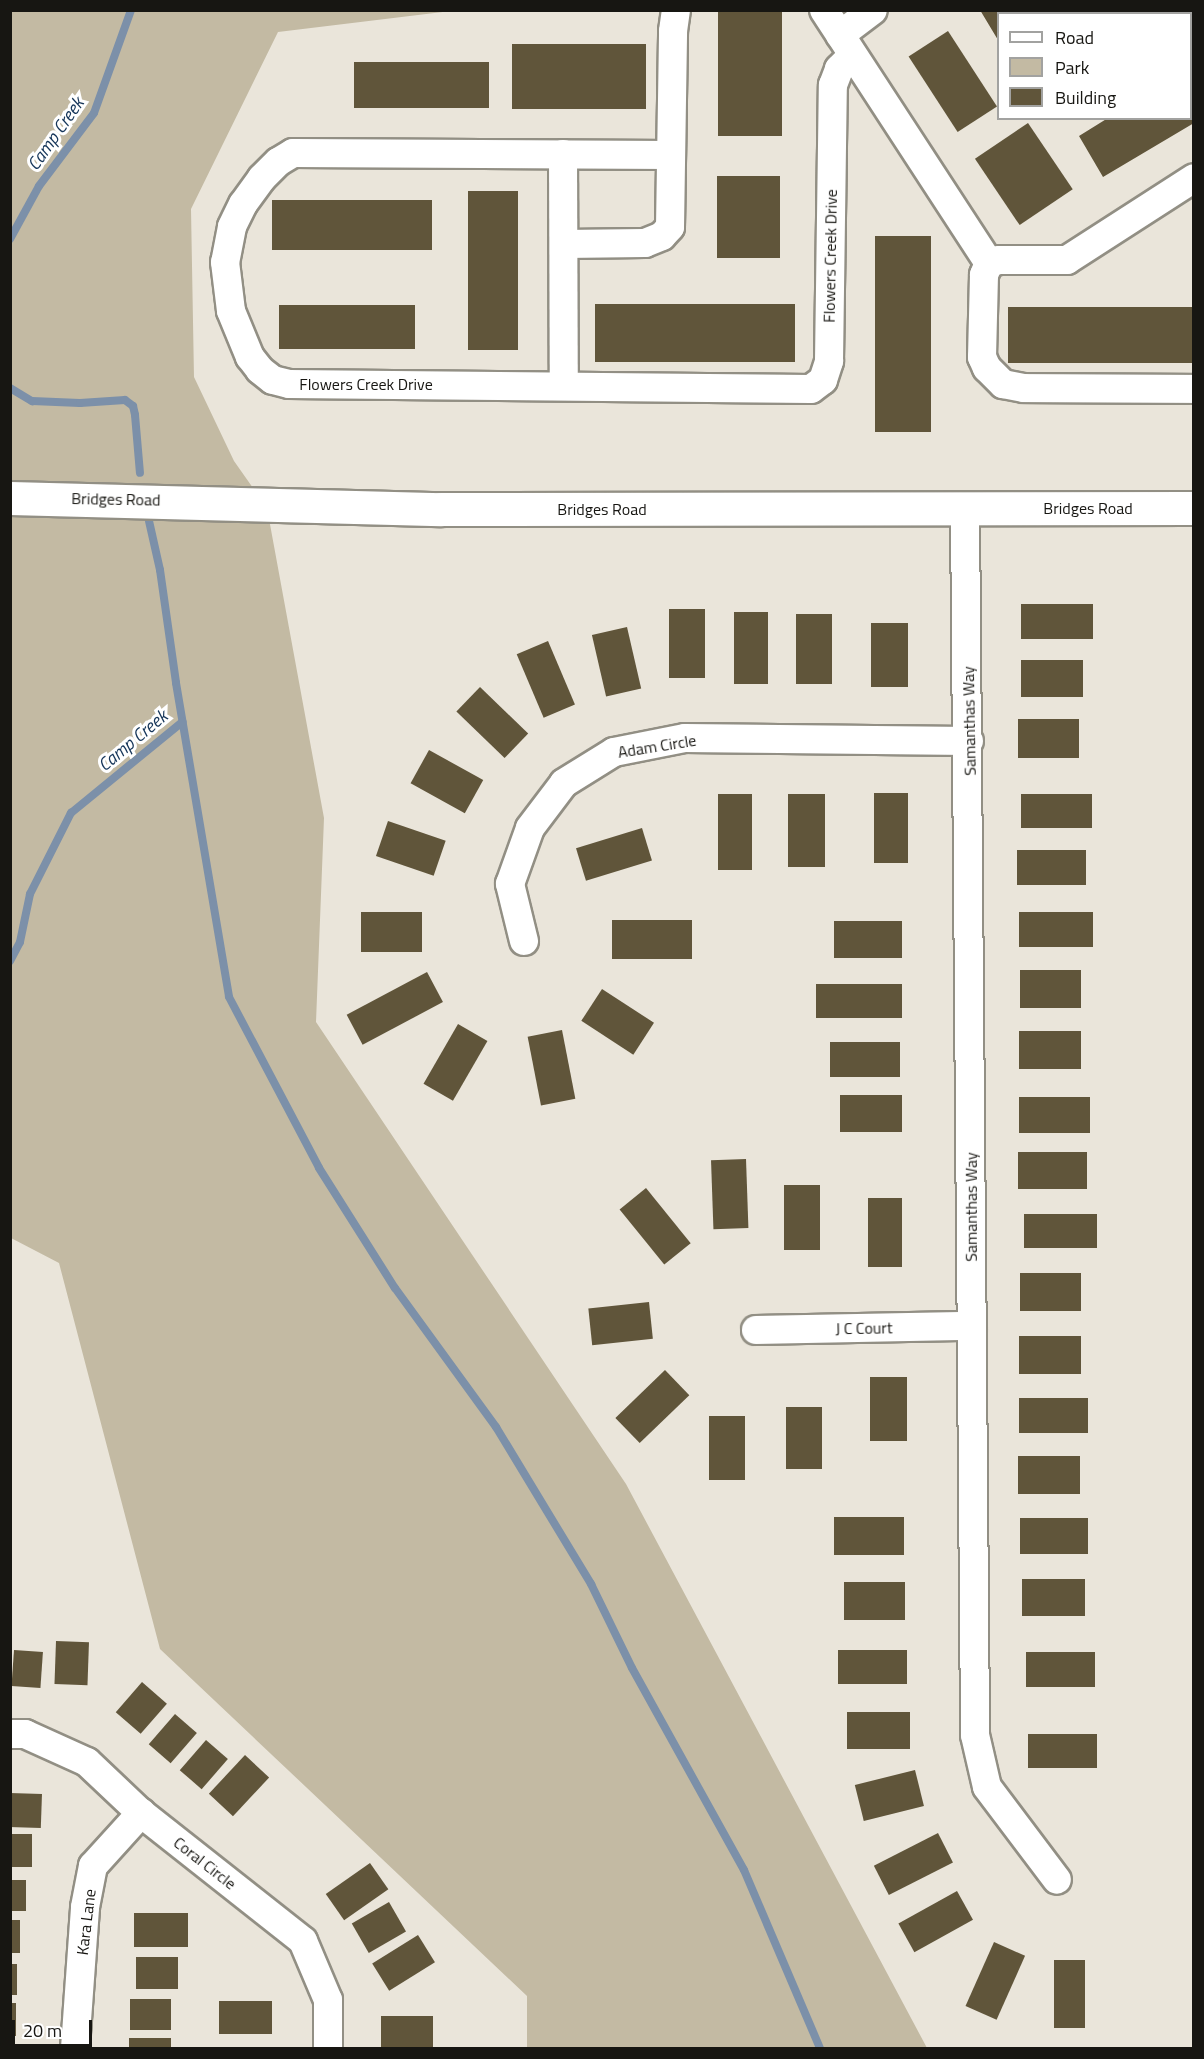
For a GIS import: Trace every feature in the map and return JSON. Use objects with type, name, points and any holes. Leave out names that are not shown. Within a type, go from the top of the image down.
[{"type":"street","points":[[564,244],[636,244],[662,236],[671,222],[676,10]]},
{"type":"street","points":[[824,10],[989,263]]},
{"type":"street","name":"Flowers Creek Drive","points":[[671,155],[293,153],[269,169],[243,204],[228,239],[225,272],[228,303],[250,357],[260,370],[281,383],[807,389],[820,384],[829,361],[832,91],[846,46],[873,10]]},
{"type":"street","points":[[563,154],[564,385]]},
{"type":"street","points":[[989,263],[999,260],[1067,260],[1194,178]]},
{"type":"street","points":[[989,263],[984,275],[982,357],[987,368],[1003,384],[1024,388],[1194,389]]},
{"type":"street","name":"Bridges Road","points":[[10,498],[441,508],[1194,508]]},
{"type":"street","name":"Samanthas Way","points":[[965,509],[969,741],[975,1735],[987,1786],[1057,1880]]},
{"type":"street","name":"Adam Circle","points":[[524,941],[510,884],[530,828],[564,783],[614,752],[685,738],[969,741]]},
{"type":"street","name":"J C Court","points":[[756,1330],[972,1326]]},
{"type":"street","name":"Coral Circle","points":[[10,1734],[25,1734],[87,1762],[141,1813],[303,1941],[328,2000],[328,2049]]},
{"type":"street","name":"Kara Lane","points":[[75,2049],[85,1907],[93,1866],[141,1813]]},
{"type":"green space","points":[[10,11],[451,11],[278,32],[191,209],[194,377],[234,461],[267,508],[324,818],[316,1022],[626,1484],[927,2048],[527,2048],[527,1996],[160,1649],[59,1263],[11,1238]]},
{"type":"building","points":[[718,10],[782,10],[782,136],[718,136]]},
{"type":"building","points":[[980,10],[1063,10],[1060,12],[997,12],[997,38]]},
{"type":"building","points":[[948,31],[997,106],[958,132],[909,57]]},
{"type":"building","points":[[512,44],[646,44],[646,109],[512,109]]},
{"type":"building","points":[[354,62],[489,62],[489,108],[354,108]]},
{"type":"building","points":[[1192,88],[1194,90],[1194,123],[1103,177],[1079,136],[1105,120],[1192,120]]},
{"type":"building","points":[[1028,123],[1073,189],[1020,225],[975,159]]},
{"type":"building","points":[[717,176],[780,176],[780,258],[717,258]]},
{"type":"building","points":[[468,191],[518,191],[518,350],[468,350]]},
{"type":"building","points":[[272,200],[432,200],[432,250],[272,250]]},
{"type":"building","points":[[875,236],[931,236],[931,432],[875,432]]},
{"type":"building","points":[[595,304],[795,304],[795,362],[595,362]]},
{"type":"building","points":[[279,305],[415,305],[415,349],[279,349]]},
{"type":"building","points":[[1008,307],[1194,307],[1194,363],[1008,363]]},
{"type":"building","points":[[1021,604],[1093,604],[1093,639],[1021,639]]},
{"type":"building","points":[[669,609],[705,609],[705,678],[669,678]]},
{"type":"building","points":[[734,612],[768,612],[768,684],[734,684]]},
{"type":"building","points":[[796,614],[832,614],[832,684],[796,684]]},
{"type":"building","points":[[871,623],[908,623],[908,687],[871,687]]},
{"type":"building","points":[[627,627],[641,688],[606,696],[592,635]]},
{"type":"building","points":[[548,641],[575,705],[544,718],[517,654]]},
{"type":"building","points":[[1021,660],[1083,660],[1083,697],[1021,697]]},
{"type":"building","points":[[480,687],[528,734],[505,758],[456,711]]},
{"type":"building","points":[[1018,719],[1079,719],[1079,758],[1018,758]]},
{"type":"building","points":[[429,750],[483,780],[465,813],[411,783]]},
{"type":"building","points":[[874,793],[908,793],[908,863],[874,863]]},
{"type":"building","points":[[718,794],[752,794],[752,870],[718,870]]},
{"type":"building","points":[[788,794],[825,794],[825,867],[788,867]]},
{"type":"building","points":[[1021,794],[1092,794],[1092,828],[1021,828]]},
{"type":"building","points":[[388,821],[446,841],[434,876],[376,856]]},
{"type":"building","points":[[642,828],[652,861],[586,881],[576,848]]},
{"type":"building","points":[[1017,850],[1086,850],[1086,885],[1017,885]]},
{"type":"building","points":[[361,912],[422,912],[422,952],[361,952]]},
{"type":"building","points":[[1019,912],[1093,912],[1093,947],[1019,947]]},
{"type":"building","points":[[612,920],[692,920],[692,959],[612,959]]},
{"type":"building","points":[[834,921],[902,921],[902,958],[834,958]]},
{"type":"building","points":[[1020,970],[1081,970],[1081,1008],[1020,1008]]},
{"type":"building","points":[[427,972],[443,1002],[363,1045],[347,1015]]},
{"type":"building","points":[[816,984],[902,984],[902,1018],[816,1018]]},
{"type":"building","points":[[602,989],[654,1023],[633,1055],[581,1021]]},
{"type":"building","points":[[458,1024],[487,1041],[453,1101],[424,1084]]},
{"type":"building","points":[[562,1030],[575,1099],[541,1105],[528,1037]]},
{"type":"building","points":[[1019,1031],[1081,1031],[1081,1069],[1019,1069]]},
{"type":"building","points":[[830,1042],[900,1042],[900,1077],[830,1077]]},
{"type":"building","points":[[840,1095],[902,1095],[902,1132],[840,1132]]},
{"type":"building","points":[[1019,1097],[1090,1097],[1090,1133],[1019,1133]]},
{"type":"building","points":[[1018,1152],[1087,1152],[1087,1189],[1018,1189]]},
{"type":"building","points":[[746,1159],[748,1228],[713,1229],[711,1160]]},
{"type":"building","points":[[784,1185],[820,1185],[820,1250],[784,1250]]},
{"type":"building","points":[[646,1188],[691,1243],[664,1265],[620,1209]]},
{"type":"building","points":[[868,1198],[902,1198],[902,1267],[868,1267]]},
{"type":"building","points":[[1024,1214],[1097,1214],[1097,1248],[1024,1248]]},
{"type":"building","points":[[1020,1273],[1081,1273],[1081,1311],[1020,1311]]},
{"type":"building","points":[[649,1302],[653,1339],[592,1345],[588,1308]]},
{"type":"building","points":[[1019,1336],[1081,1336],[1081,1374],[1019,1374]]},
{"type":"building","points":[[665,1370],[689,1395],[640,1443],[615,1418]]},
{"type":"building","points":[[870,1377],[907,1377],[907,1441],[870,1441]]},
{"type":"building","points":[[1019,1398],[1088,1398],[1088,1433],[1019,1433]]},
{"type":"building","points":[[786,1407],[822,1407],[822,1469],[786,1469]]},
{"type":"building","points":[[709,1416],[745,1416],[745,1480],[709,1480]]},
{"type":"building","points":[[1018,1456],[1080,1456],[1080,1494],[1018,1494]]},
{"type":"building","points":[[834,1517],[904,1517],[904,1555],[834,1555]]},
{"type":"building","points":[[1020,1518],[1088,1518],[1088,1554],[1020,1554]]},
{"type":"building","points":[[1022,1579],[1085,1579],[1085,1616],[1022,1616]]},
{"type":"building","points":[[844,1582],[905,1582],[905,1620],[844,1620]]},
{"type":"building","points":[[56,1641],[89,1642],[87,1685],[54,1684]]},
{"type":"building","points":[[14,1650],[43,1652],[40,1688],[11,1686]]},
{"type":"building","points":[[838,1650],[907,1650],[907,1684],[838,1684]]},
{"type":"building","points":[[1026,1652],[1095,1652],[1095,1687],[1026,1687]]},
{"type":"building","points":[[142,1682],[167,1704],[141,1734],[116,1712]]},
{"type":"building","points":[[847,1712],[910,1712],[910,1749],[847,1749]]},
{"type":"building","points":[[175,1714],[197,1733],[171,1763],[149,1744]]},
{"type":"building","points":[[1028,1734],[1097,1734],[1097,1768],[1028,1768]]},
{"type":"building","points":[[206,1740],[228,1759],[202,1789],[180,1770]]},
{"type":"building","points":[[245,1755],[269,1778],[233,1816],[209,1794]]},
{"type":"building","points":[[915,1770],[924,1806],[864,1821],[855,1785]]},
{"type":"building","points":[[10,1793],[42,1794],[41,1828],[10,1827]]},
{"type":"building","points":[[938,1833],[953,1862],[889,1895],[874,1866]]},
{"type":"building","points":[[10,1834],[32,1834],[32,1867],[10,1867]]},
{"type":"building","points":[[370,1863],[388,1889],[344,1920],[326,1894]]},
{"type":"building","points":[[10,1880],[26,1880],[26,1911],[10,1911]]},
{"type":"building","points":[[957,1891],[973,1920],[914,1952],[898,1923]]},
{"type":"building","points":[[389,1902],[406,1931],[369,1953],[352,1924]]},
{"type":"building","points":[[134,1913],[188,1913],[188,1947],[134,1947]]},
{"type":"building","points":[[10,1920],[20,1920],[20,1953],[10,1953]]},
{"type":"building","points":[[418,1935],[435,1962],[389,1991],[372,1964]]},
{"type":"building","points":[[994,1942],[1025,1956],[997,2020],[966,2006]]},
{"type":"building","points":[[136,1957],[178,1957],[178,1989],[136,1989]]},
{"type":"building","points":[[1054,1960],[1085,1960],[1085,2028],[1054,2028]]},
{"type":"building","points":[[10,1964],[17,1964],[17,1995],[10,1995]]},
{"type":"building","points":[[130,1999],[171,1999],[171,2030],[130,2030]]},
{"type":"building","points":[[219,2001],[272,2001],[272,2034],[219,2034]]},
{"type":"building","points":[[10,2003],[16,2003],[16,2036],[10,2036]]},
{"type":"building","points":[[381,2016],[433,2016],[433,2048],[381,2048]]},
{"type":"building","points":[[129,2038],[171,2038],[171,2048],[129,2048]]},
{"type":"waterway","name":"Camp Creek","points":[[10,239],[39,186],[94,113],[131,10]]},
{"type":"waterway","name":"Camp Creek","points":[[10,388],[32,401],[80,403],[125,400],[133,406],[135,415],[140,473]]},
{"type":"waterway","points":[[149,521],[160,570],[176,683],[229,997],[319,1168],[395,1288],[496,1427],[591,1584],[632,1668],[744,1870],[820,2048]]},
{"type":"waterway","name":"Camp Creek","points":[[10,961],[20,942],[30,894],[71,813],[182,722]]}]
